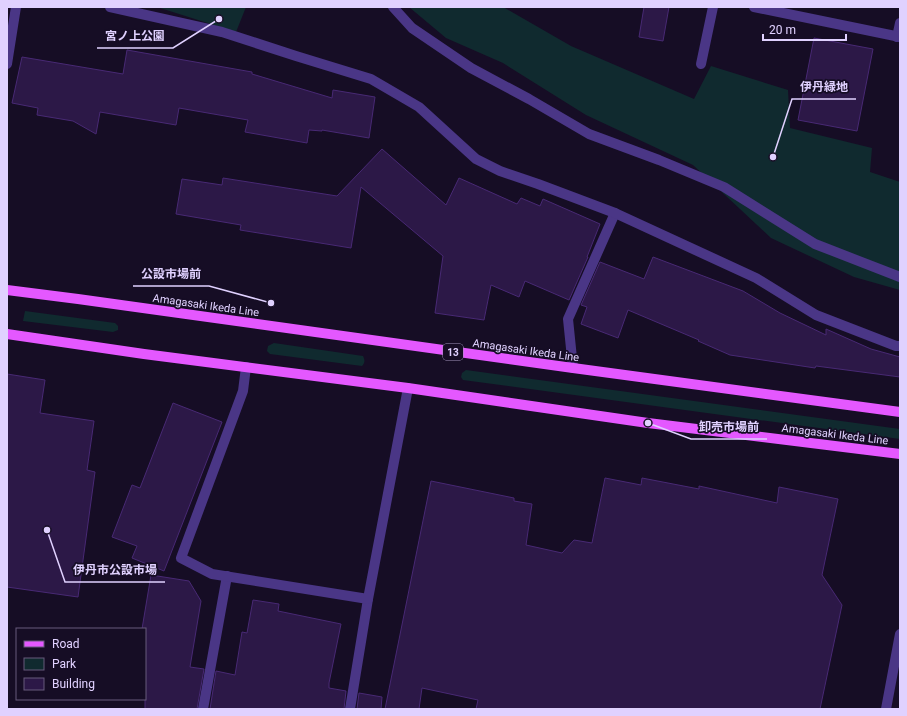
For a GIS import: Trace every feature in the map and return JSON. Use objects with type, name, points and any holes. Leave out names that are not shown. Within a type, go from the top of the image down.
[{"type":"main road","name":"Amagasaki Ikeda Line","points":[[7,290],[900,412]]},
{"type":"main road","name":"Amagasaki Ikeda Line","points":[[7,334],[144,354],[408,388],[648,423],[900,454]]},
{"type":"street","points":[[7,64],[16,7]]},
{"type":"street","points":[[110,7],[222,32],[371,78],[419,107],[476,159],[500,171],[615,213],[756,278],[816,315],[900,346]]},
{"type":"street","points":[[394,7],[412,28],[471,68],[529,99],[589,134],[659,160],[724,187],[815,244],[900,277]]},
{"type":"street","points":[[701,64],[713,7]]},
{"type":"street","points":[[754,7],[899,37],[900,23]]},
{"type":"street","points":[[573,368],[568,319],[615,213]]},
{"type":"street","points":[[246,367],[243,391],[181,558],[212,574],[368,599]]},
{"type":"street","points":[[350,709],[368,599],[408,388]]},
{"type":"street","points":[[203,709],[227,576]]},
{"type":"street","points":[[886,709],[900,634]]},
{"type":"green space","points":[[157,7],[246,7],[236,32]]},
{"type":"green space","points":[[409,7],[503,7],[571,46],[694,99],[711,66],[788,90],[790,128],[872,148],[870,172],[900,182],[900,290],[854,277],[771,238],[693,165],[586,115],[503,63],[446,38]]},
{"type":"green space","points":[[25,311],[115,323],[118,326],[118,330],[113,332],[23,321]]},
{"type":"green space","points":[[274,343],[363,356],[364,363],[362,366],[270,354],[267,351],[268,346]]},
{"type":"green space","points":[[466,370],[900,429],[900,439],[463,380],[461,377],[462,373]]},
{"type":"building","points":[[644,7],[669,7],[663,41],[639,37]]},
{"type":"building","points":[[814,38],[873,49],[857,131],[798,120]]},
{"type":"building","points":[[127,50],[252,72],[252,74],[332,98],[333,90],[375,97],[369,138],[322,130],[309,130],[307,143],[245,132],[248,120],[179,108],[176,125],[100,112],[96,134],[73,121],[37,115],[38,108],[12,103],[22,57],[123,74]]},
{"type":"building","points":[[382,149],[446,205],[459,178],[517,204],[521,198],[540,206],[543,199],[600,224],[588,257],[569,300],[525,281],[519,297],[491,285],[484,320],[435,313],[443,256],[361,187],[351,248],[240,230],[241,225],[176,214],[182,179],[222,185],[223,178],[337,196]]},
{"type":"building","points":[[653,257],[743,291],[780,313],[826,335],[826,329],[871,349],[900,357],[900,377],[816,366],[815,368],[730,355],[698,341],[699,340],[628,310],[618,338],[581,324],[587,307],[581,305],[600,262],[644,279]]},
{"type":"building","points":[[7,374],[45,380],[40,413],[94,421],[87,470],[95,472],[78,597],[7,587]]},
{"type":"building","points":[[173,403],[222,422],[164,571],[132,558],[137,546],[112,537],[132,485],[140,488]]},
{"type":"building","points":[[605,478],[641,485],[642,478],[699,489],[699,486],[777,503],[779,487],[838,499],[822,575],[842,605],[820,709],[476,709],[478,700],[422,688],[419,709],[385,709],[431,481],[514,498],[514,501],[532,504],[526,545],[562,553],[574,540],[592,543]]},
{"type":"building","points":[[151,575],[189,581],[201,601],[190,667],[204,669],[197,709],[145,709],[146,628],[142,628]]},
{"type":"building","points":[[253,600],[279,604],[278,611],[341,624],[329,688],[346,691],[344,709],[210,709],[216,671],[235,675],[242,632],[247,633]]},
{"type":"building","points":[[359,693],[382,697],[381,709],[357,709]]},
{"type":"place","name":"宮ノ上公園","points":[[219,19]]},
{"type":"place","name":"伊丹緑地","points":[[773,157]]},
{"type":"place","name":"公設市場前","points":[[271,303]]},
{"type":"place","name":"卸売市場前","points":[[648,423]]},
{"type":"place","name":"伊丹市公設市場","points":[[47,530]]}]
